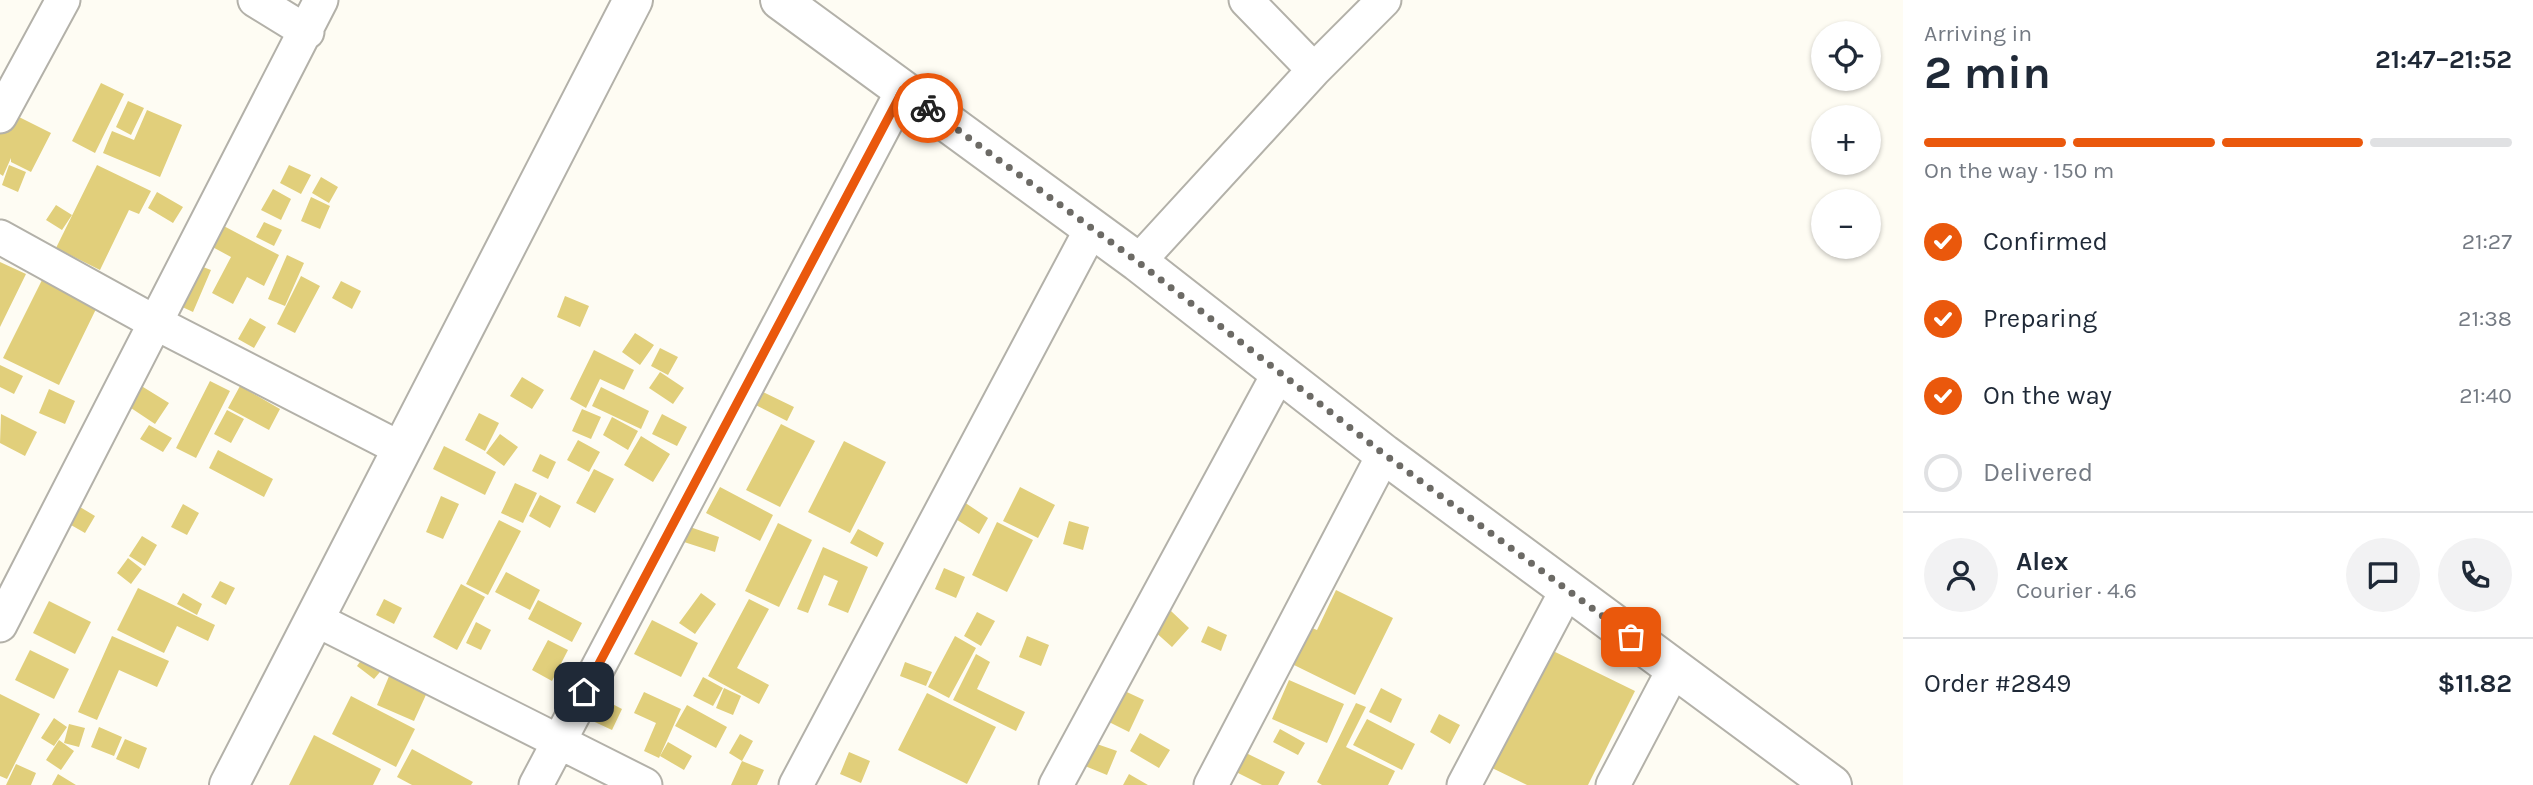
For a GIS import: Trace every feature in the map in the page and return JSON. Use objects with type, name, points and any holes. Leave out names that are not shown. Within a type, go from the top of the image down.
[{"type":"main road","points":[[229,785],[633,0]]},
{"type":"main road","points":[[780,0],[1138,262],[1384,454],[1832,785]]},
{"type":"street","points":[[0,116],[63,0]]},
{"type":"street","points":[[255,0],[307,32]]},
{"type":"street","points":[[0,625],[307,32],[321,0]]},
{"type":"street","points":[[1246,0],[1314,70]]},
{"type":"street","points":[[1138,262],[1314,70],[1384,0]]},
{"type":"street","points":[[536,785],[903,90]]},
{"type":"street","points":[[796,785],[1091,228]]},
{"type":"street","points":[[0,237],[156,323],[403,450]]},
{"type":"street","points":[[1056,785],[1279,373]]},
{"type":"street","points":[[1211,785],[1384,454]]},
{"type":"street","points":[[1464,785],[1567,590]]},
{"type":"street","points":[[315,619],[645,785]]},
{"type":"street","points":[[1613,785],[1674,669]]},
{"type":"building","points":[[101,83],[124,94],[95,153],[72,141]]},
{"type":"building","points":[[128,101],[144,108],[131,135],[116,127]]},
{"type":"building","points":[[147,110],[182,125],[160,177],[103,153],[112,131],[134,140]]},
{"type":"building","points":[[9,112],[51,133],[31,172],[11,162],[11,158],[3,176],[0,174],[0,130]]},
{"type":"building","points":[[9,165],[26,172],[18,192],[2,185]]},
{"type":"building","points":[[97,165],[151,191],[139,214],[129,210],[100,270],[56,248]]},
{"type":"building","points":[[289,165],[311,175],[301,194],[280,183]]},
{"type":"building","points":[[321,177],[338,187],[329,203],[312,193]]},
{"type":"building","points":[[273,189],[291,199],[281,220],[261,210]]},
{"type":"building","points":[[157,192],[183,207],[173,223],[148,208]]},
{"type":"building","points":[[311,197],[330,206],[320,229],[301,221]]},
{"type":"building","points":[[56,205],[72,215],[62,230],[46,220]]},
{"type":"building","points":[[264,222],[282,230],[274,246],[256,237]]},
{"type":"building","points":[[218,223],[279,255],[264,286],[247,277],[233,304],[212,293],[231,257],[207,244]]},
{"type":"building","points":[[287,255],[304,263],[285,306],[268,299]]},
{"type":"building","points":[[0,262],[26,274],[0,327]]},
{"type":"building","points":[[195,264],[211,270],[193,312],[178,305]]},
{"type":"building","points":[[301,276],[320,286],[295,333],[277,324]]},
{"type":"building","points":[[42,280],[97,307],[59,385],[3,358]]},
{"type":"building","points":[[341,281],[361,291],[352,309],[332,298]]},
{"type":"building","points":[[565,296],[589,306],[580,327],[557,317]]},
{"type":"building","points":[[250,318],[266,327],[254,348],[238,339]]},
{"type":"building","points":[[635,333],[654,345],[640,365],[622,352]]},
{"type":"building","points":[[660,348],[678,357],[668,375],[651,366]]},
{"type":"building","points":[[594,350],[634,370],[624,390],[600,379],[586,408],[570,399]]},
{"type":"building","points":[[0,365],[23,376],[14,394],[0,387]]},
{"type":"building","points":[[660,372],[684,388],[673,404],[649,388]]},
{"type":"building","points":[[522,377],[544,390],[532,409],[510,396]]},
{"type":"building","points":[[210,381],[230,391],[196,458],[176,448]]},
{"type":"building","points":[[135,382],[169,403],[155,424],[122,402]]},
{"type":"building","points":[[240,386],[280,409],[269,430],[228,408]]},
{"type":"building","points":[[601,387],[649,411],[641,429],[592,406]]},
{"type":"building","points":[[753,387],[794,407],[787,421],[746,400]]},
{"type":"building","points":[[49,389],[75,401],[65,424],[39,413]]},
{"type":"building","points":[[582,409],[601,417],[591,439],[572,431]]},
{"type":"building","points":[[227,410],[244,419],[231,443],[214,434]]},
{"type":"building","points":[[479,413],[499,423],[485,451],[465,440]]},
{"type":"building","points":[[1,414],[37,432],[25,456],[0,443]]},
{"type":"building","points":[[662,414],[687,427],[677,446],[652,434]]},
{"type":"building","points":[[612,417],[638,431],[628,450],[603,435]]},
{"type":"building","points":[[781,424],[815,441],[780,507],[746,490]]},
{"type":"building","points":[[149,425],[172,438],[163,452],[140,439]]},
{"type":"building","points":[[500,434],[518,447],[504,466],[486,453]]},
{"type":"building","points":[[641,436],[670,454],[653,482],[624,465]]},
{"type":"building","points":[[578,440],[600,452],[589,472],[567,460]]},
{"type":"building","points":[[844,441],[886,462],[850,533],[808,512]]},
{"type":"building","points":[[444,446],[496,472],[485,495],[433,469]]},
{"type":"building","points":[[218,450],[273,479],[264,497],[209,468]]},
{"type":"building","points":[[540,454],[556,462],[548,479],[532,471]]},
{"type":"building","points":[[594,469],[614,479],[595,513],[576,503]]},
{"type":"building","points":[[515,483],[537,493],[523,523],[501,513]]},
{"type":"building","points":[[720,487],[773,515],[760,541],[706,513]]},
{"type":"building","points":[[1020,487],[1055,505],[1038,538],[1003,521]]},
{"type":"building","points":[[540,495],[561,506],[550,528],[529,516]]},
{"type":"building","points":[[441,496],[459,504],[443,539],[426,532]]},
{"type":"building","points":[[958,498],[988,518],[979,534],[948,514]]},
{"type":"building","points":[[75,504],[95,516],[85,533],[64,521]]},
{"type":"building","points":[[183,504],[199,513],[187,535],[171,527]]},
{"type":"building","points":[[499,520],[521,531],[488,595],[466,584]]},
{"type":"building","points":[[1069,521],[1089,527],[1083,550],[1063,544]]},
{"type":"building","points":[[997,522],[1033,540],[1007,592],[972,575]]},
{"type":"building","points":[[778,523],[812,540],[779,607],[745,591]]},
{"type":"building","points":[[690,527],[719,537],[715,552],[684,542]]},
{"type":"building","points":[[858,529],[884,543],[877,557],[850,543]]},
{"type":"building","points":[[142,536],[157,545],[145,566],[129,556]]},
{"type":"building","points":[[823,547],[868,567],[848,613],[828,605],[838,581],[824,575],[808,613],[797,609]]},
{"type":"building","points":[[128,558],[142,569],[131,584],[117,573]]},
{"type":"building","points":[[944,568],[965,577],[956,598],[935,589]]},
{"type":"building","points":[[506,572],[540,590],[530,610],[495,592]]},
{"type":"building","points":[[220,581],[235,588],[226,605],[211,597]]},
{"type":"building","points":[[461,584],[485,597],[457,650],[433,637]]},
{"type":"building","points":[[138,588],[215,625],[208,641],[177,626],[164,653],[117,630]]},
{"type":"building","points":[[1336,590],[1393,618],[1355,695],[1294,665],[1312,628],[1317,630]]},
{"type":"building","points":[[183,593],[202,604],[197,615],[177,604]]},
{"type":"building","points":[[701,593],[716,604],[695,634],[679,623]]},
{"type":"building","points":[[384,599],[402,608],[394,624],[376,615]]},
{"type":"building","points":[[749,599],[769,609],[737,668],[769,685],[759,704],[708,676]]},
{"type":"building","points":[[538,600],[582,623],[572,642],[528,619]]},
{"type":"building","points":[[49,601],[91,622],[75,654],[33,633]]},
{"type":"building","points":[[1171,611],[1189,628],[1172,647],[1153,630]]},
{"type":"building","points":[[977,612],[995,621],[981,646],[964,636]]},
{"type":"building","points":[[652,620],[698,643],[681,677],[634,654]]},
{"type":"building","points":[[476,622],[491,630],[481,650],[466,643]]},
{"type":"building","points":[[1208,626],[1227,635],[1221,651],[1201,642]]},
{"type":"building","points":[[112,636],[169,661],[157,687],[119,670],[97,720],[78,712]]},
{"type":"building","points":[[955,636],[976,648],[949,698],[928,687]]},
{"type":"building","points":[[1027,636],[1049,645],[1041,666],[1019,657]]},
{"type":"building","points":[[548,640],[568,650],[552,681],[532,670]]},
{"type":"building","points":[[1549,649],[1635,691],[1588,785],[1527,785],[1490,767]]},
{"type":"building","points":[[30,650],[69,669],[54,699],[15,680]]},
{"type":"building","points":[[367,652],[385,666],[374,679],[357,666]]},
{"type":"building","points":[[976,654],[990,662],[977,689],[1025,712],[1016,731],[953,700]]},
{"type":"building","points":[[905,662],[932,672],[926,686],[900,676]]},
{"type":"building","points":[[392,669],[430,686],[414,721],[377,705]]},
{"type":"building","points":[[703,677],[723,688],[713,706],[693,696]]},
{"type":"building","points":[[1289,680],[1344,704],[1327,743],[1272,719]]},
{"type":"building","points":[[1116,687],[1144,700],[1129,732],[1101,718]]},
{"type":"building","points":[[724,688],[741,696],[733,715],[716,708]]},
{"type":"building","points":[[1381,688],[1402,699],[1391,723],[1369,712]]},
{"type":"building","points":[[644,692],[681,709],[659,758],[644,751],[656,723],[634,713]]},
{"type":"building","points":[[927,693],[996,727],[967,784],[898,750]]},
{"type":"building","points":[[0,694],[40,714],[7,779],[0,776]]},
{"type":"building","points":[[595,695],[622,709],[612,730],[584,717]]},
{"type":"building","points":[[351,696],[415,729],[396,767],[332,734]]},
{"type":"building","points":[[1356,703],[1366,707],[1346,747],[1395,771],[1388,785],[1322,785],[1317,782]]},
{"type":"building","points":[[687,705],[727,727],[716,748],[675,726]]},
{"type":"building","points":[[1439,714],[1460,725],[1450,744],[1430,732]]},
{"type":"building","points":[[54,718],[67,727],[54,746],[41,738]]},
{"type":"building","points":[[1367,719],[1415,744],[1402,770],[1353,745]]},
{"type":"building","points":[[69,724],[85,728],[79,747],[64,743]]},
{"type":"building","points":[[99,727],[122,737],[114,756],[91,747]]},
{"type":"building","points":[[1280,729],[1305,743],[1298,755],[1273,742]]},
{"type":"building","points":[[1140,733],[1170,750],[1159,768],[1130,751]]},
{"type":"building","points":[[740,734],[753,741],[742,761],[729,753]]},
{"type":"building","points":[[314,735],[381,769],[373,785],[289,785]]},
{"type":"building","points":[[125,739],[147,748],[139,769],[116,759]]},
{"type":"building","points":[[59,740],[74,751],[61,770],[46,760]]},
{"type":"building","points":[[668,742],[692,756],[684,770],[660,756]]},
{"type":"building","points":[[1094,743],[1117,751],[1107,775],[1085,766]]},
{"type":"building","points":[[412,749],[473,782],[471,785],[412,785],[397,777]]},
{"type":"building","points":[[849,752],[870,761],[861,783],[840,774]]},
{"type":"building","points":[[1244,752],[1285,772],[1278,785],[1262,785],[1234,771]]},
{"type":"building","points":[[742,761],[764,770],[757,785],[731,785]]},
{"type":"building","points":[[16,764],[36,773],[31,785],[6,785]]},
{"type":"building","points":[[58,774],[76,785],[52,785]]},
{"type":"building","points":[[1129,774],[1148,785],[1123,785]]},
{"type":"way so far","points":[[928,108],[1138,262],[1384,454],[1631,637]]},
{"type":"route","points":[[584,692],[903,90],[928,108]]}]
